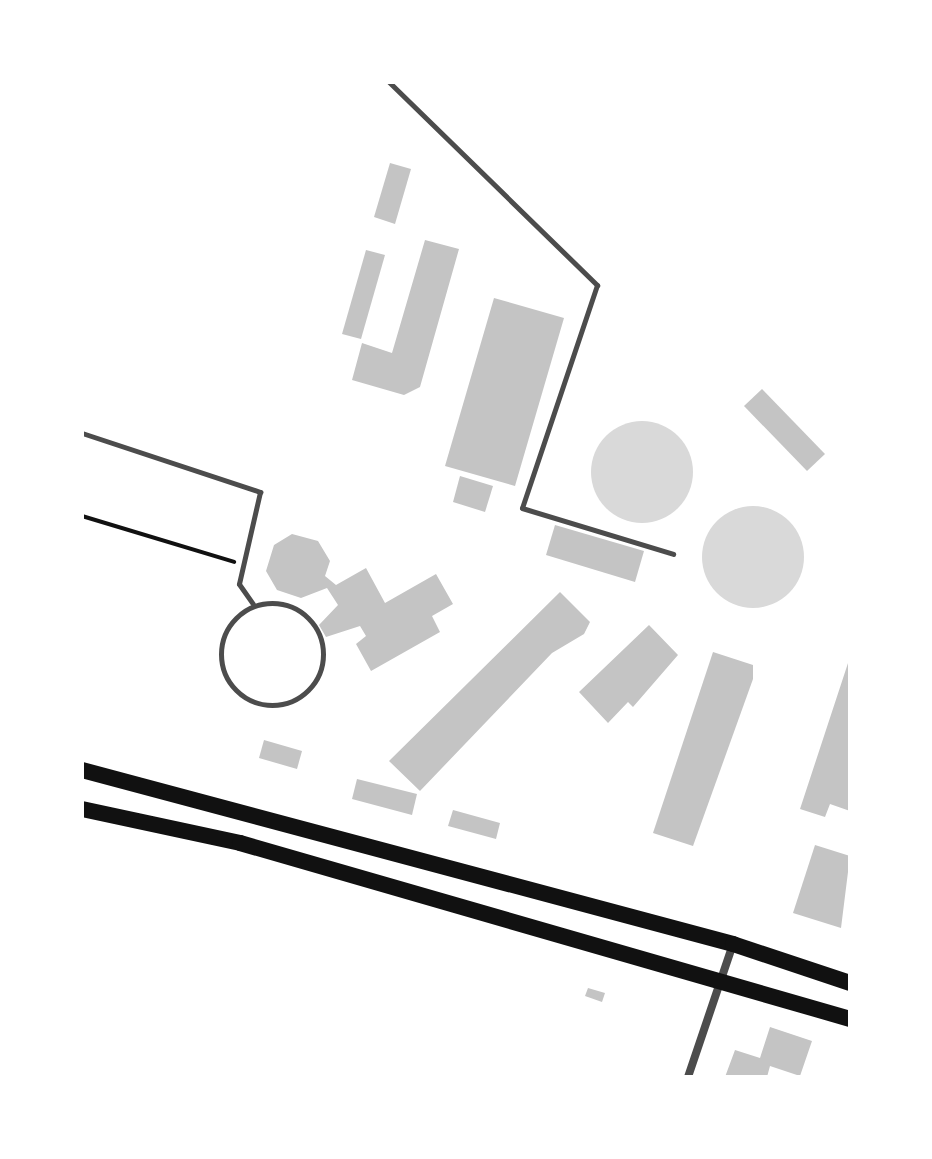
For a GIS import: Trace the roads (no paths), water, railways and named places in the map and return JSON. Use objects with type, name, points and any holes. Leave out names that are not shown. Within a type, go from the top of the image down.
[{"type":"main road","points":[[82,770],[733,944],[850,983]]},
{"type":"main road","points":[[82,809],[240,843],[850,1019]]},
{"type":"street","points":[[688,1077],[733,944]]},
{"type":"lane","points":[[389,82],[597,285],[522,508],[673,554]]},
{"type":"lane","points":[[82,433],[260,492],[239,584],[253,604],[308,615],[321,636],[320,677],[269,711],[226,677],[221,647],[230,620],[253,604]]}]
